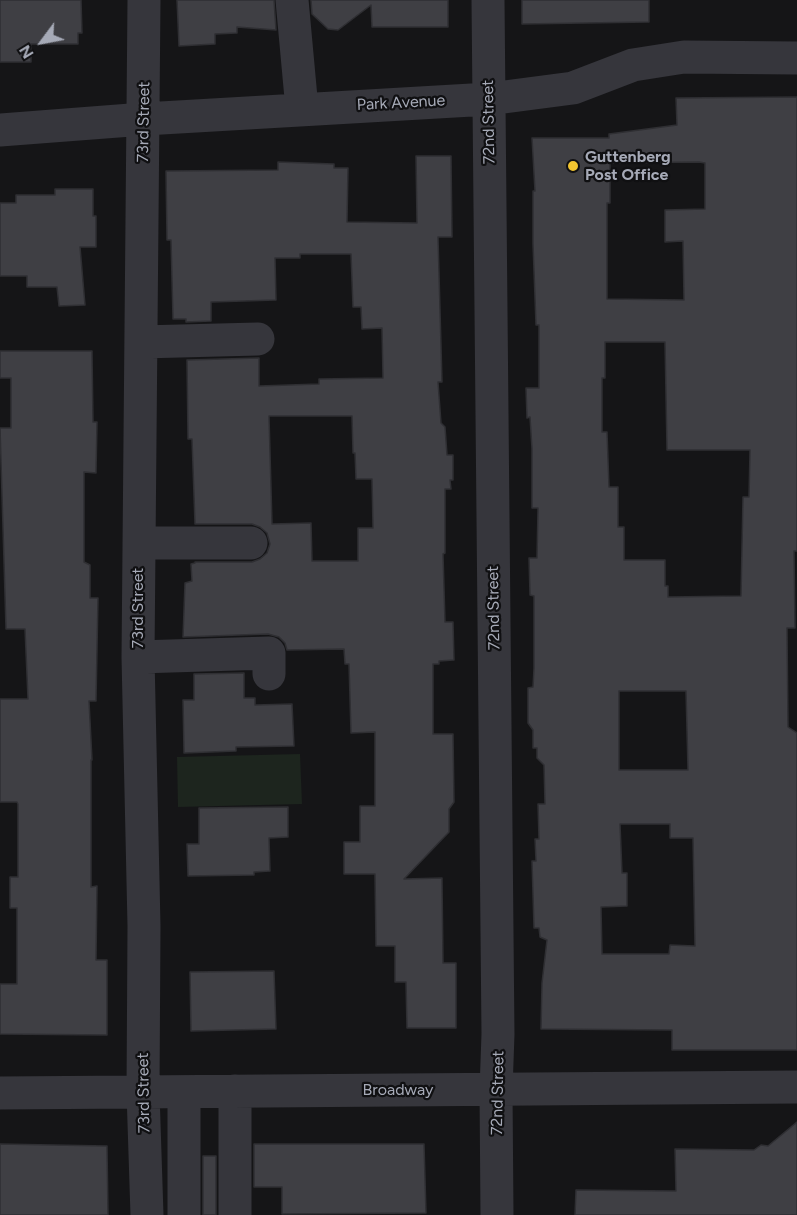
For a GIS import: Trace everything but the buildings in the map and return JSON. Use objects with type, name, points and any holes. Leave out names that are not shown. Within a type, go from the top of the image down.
[{"type":"street","name":"73rd Street","points":[[144,0],[138,657],[144,926],[143,1092],[147,1215]]},
{"type":"street","points":[[292,0],[302,109]]},
{"type":"street","name":"72nd Street","points":[[488,0],[498,1034],[497,1215]]},
{"type":"street","name":"Park Avenue","points":[[0,129],[489,99],[573,88],[633,65],[684,57],[797,58]]},
{"type":"street","points":[[141,342],[258,339]]},
{"type":"street","points":[[139,543],[251,543]]},
{"type":"street","points":[[138,657],[269,653],[269,674]]},
{"type":"street","name":"Broadway","points":[[0,1093],[797,1087]]},
{"type":"street","points":[[235,1091],[235,1215]]},
{"type":"street","points":[[184,1092],[184,1215]]},
{"type":"shaded area","points":[[300,754],[302,804],[178,807],[177,757]]},
{"type":"place","name":"Guttenberg Post Office","points":[[573,166]]}]
